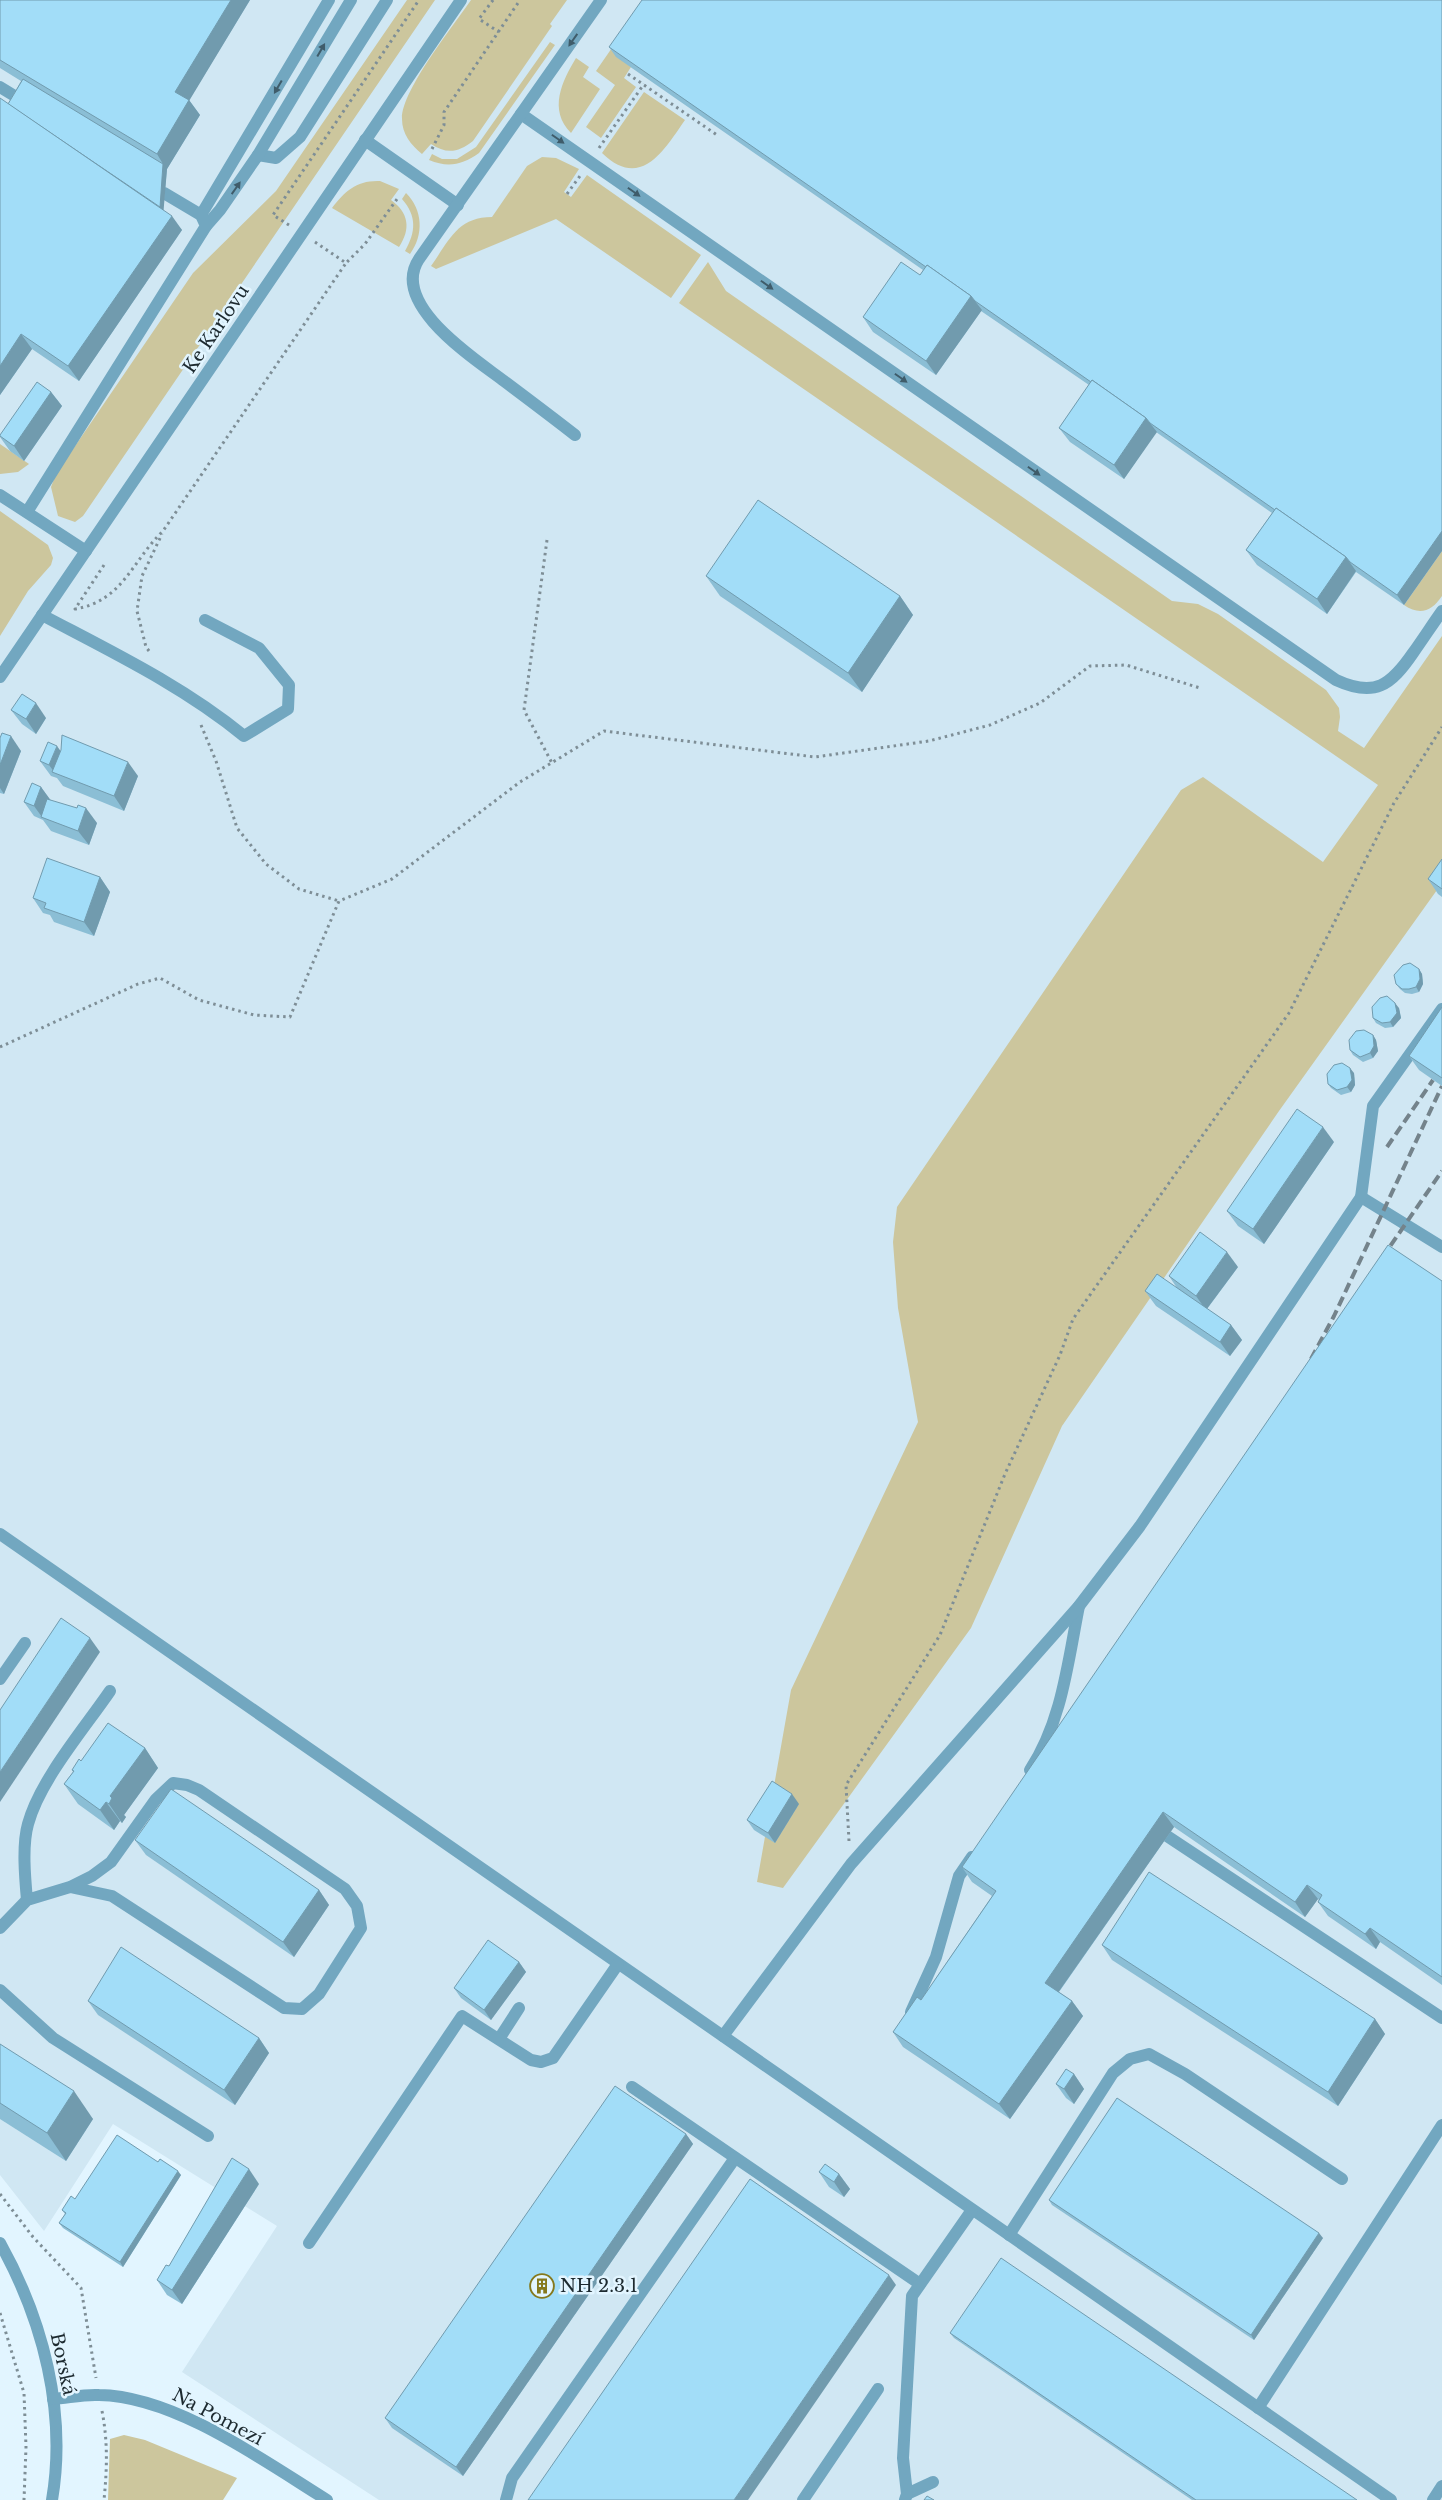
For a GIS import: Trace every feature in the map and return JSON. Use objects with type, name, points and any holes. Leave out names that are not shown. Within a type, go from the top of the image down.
[{"type":"street","points":[[26,512],[203,220],[329,0]]},
{"type":"street","points":[[203,220],[220,210],[258,155],[351,0]]},
{"type":"street","points":[[258,155],[276,158],[300,137],[387,0]]},
{"type":"street","name":"Ke Karlovu","points":[[0,677],[461,0]]},
{"type":"street","points":[[575,435],[446,337],[428,315],[417,297],[414,284],[417,263],[601,0]]},
{"type":"street","points":[[0,87],[18,98]]},
{"type":"street","points":[[521,114],[1336,680],[1364,689],[1385,684],[1398,673],[1442,611]]},
{"type":"street","points":[[365,140],[458,205]]},
{"type":"street","points":[[164,193],[203,220]]},
{"type":"street","points":[[0,495],[86,551]]},
{"type":"street","points":[[42,615],[178,688],[215,712],[244,736],[288,709],[289,685],[259,648],[206,620]]},
{"type":"street","points":[[723,2036],[851,1864],[1079,1606],[1140,1526],[1361,1197],[1373,1106],[1442,1009]]},
{"type":"street","points":[[1361,1197],[1442,1247]]},
{"type":"street","points":[[0,1534],[1391,2500]]},
{"type":"street","points":[[1021,1782],[1037,1759],[1061,1701],[1079,1606]]},
{"type":"street","points":[[0,1679],[25,1643]]},
{"type":"street","points":[[27,1900],[25,1874],[28,1824],[44,1787],[110,1691]]},
{"type":"street","points":[[0,1928],[27,1900],[70,1887],[92,1876],[110,1862],[156,1799],[173,1782],[199,1790],[345,1889],[357,1906],[361,1928],[319,1994],[302,2009],[284,2008],[112,1896],[70,1887]]},
{"type":"street","points":[[1167,1836],[1442,2018]]},
{"type":"street","points":[[906,2022],[936,1957],[951,1898],[959,1876],[980,1845]]},
{"type":"street","points":[[310,2243],[462,2016],[531,2060],[541,2062],[553,2058],[618,1964]]},
{"type":"street","points":[[0,1990],[53,2038],[208,2136]]},
{"type":"street","points":[[499,2039],[519,2008]]},
{"type":"street","points":[[1009,2235],[1113,2074],[1130,2059],[1149,2054],[1185,2074],[1342,2179]]},
{"type":"street","points":[[632,2087],[920,2284]]},
{"type":"street","points":[[1258,2408],[1442,2125]]},
{"type":"street","points":[[506,2500],[512,2478],[735,2158]]},
{"type":"street","points":[[933,2482],[906,2497],[903,2458],[912,2296],[972,2210]]},
{"type":"street","name":"Borská","points":[[0,2243],[26,2294],[43,2345],[53,2399],[56,2466],[52,2500]]},
{"type":"street","points":[[803,2500],[878,2389]]},
{"type":"street","name":"Na Pomezí","points":[[53,2399],[99,2395],[129,2398],[155,2404],[182,2415],[262,2460],[327,2500]]},
{"type":"street","points":[[1433,2500],[1442,2486]]},
{"type":"path","points":[[493,0],[479,19],[499,32]]},
{"type":"path","points":[[432,149],[444,125],[444,112],[520,0]]},
{"type":"path","points":[[628,74],[717,135]]},
{"type":"path","points":[[604,140],[644,84]]},
{"type":"path","points":[[151,654],[146,648],[138,610],[142,576],[164,532],[346,263]]},
{"type":"path","points":[[104,565],[75,609],[93,606],[119,588],[151,543],[164,532]]},
{"type":"path","points":[[546,540],[524,710],[552,763]]},
{"type":"path","points":[[199,722],[216,761],[237,828],[266,864],[299,888],[339,901],[392,879],[520,782],[604,731],[815,757],[928,741],[990,725],[1040,703],[1090,666],[1126,665],[1200,688]]},
{"type":"path","points":[[851,1864],[846,1785],[940,1635],[1005,1474],[1060,1355],[1073,1319],[1289,1013],[1394,803],[1442,727]]},
{"type":"path","points":[[0,1047],[138,984],[160,978],[199,1000],[254,1014],[290,1017],[339,901]]},
{"type":"path","points":[[0,2194],[33,2237],[80,2288],[106,2431],[107,2467],[104,2500]]},
{"type":"path","points":[[0,2312],[24,2393],[26,2447],[24,2500]]},
{"type":"shaded area","points":[[0,0],[1442,0],[1442,2500],[379,2500],[182,2372],[277,2226],[113,2124],[44,2231],[0,2175]]},
{"type":"shaded area","points":[[407,0],[435,0],[83,516],[75,522],[58,516],[51,487],[56,474],[193,273],[276,191]]},
{"type":"shaded area","points":[[471,0],[567,0],[550,24],[552,26],[473,141],[462,148],[452,151],[447,151],[431,144],[422,154],[414,147],[405,134],[402,124],[404,107],[410,92],[430,58]]},
{"type":"shaded area","points":[[645,0],[631,67],[624,78],[636,87],[601,138],[586,127],[615,85],[596,71]]},
{"type":"shaded area","points":[[550,42],[555,45],[479,153],[461,163],[455,164],[442,164],[429,160],[432,154],[442,159],[457,159],[476,147]]},
{"type":"shaded area","points":[[576,58],[589,67],[583,77],[600,89],[571,133],[560,115],[559,105],[562,86]]},
{"type":"shaded area","points":[[644,92],[685,120],[660,154],[640,167],[628,168],[616,164],[602,153]]},
{"type":"shaded area","points":[[542,157],[556,158],[579,169],[564,192],[571,197],[587,175],[701,255],[671,298],[556,219],[436,269],[431,266],[455,232],[462,226],[480,218],[492,217],[527,166]]},
{"type":"shaded area","points":[[380,181],[399,189],[391,200],[402,210],[405,216],[405,234],[399,247],[332,208],[352,188],[365,182]]},
{"type":"shaded area","points":[[406,193],[416,207],[420,223],[418,239],[410,254],[405,251],[413,231],[413,224],[407,205],[402,199]]},
{"type":"shaded area","points":[[708,262],[726,291],[1172,601],[1198,604],[1218,614],[1326,690],[1339,708],[1338,731],[1364,748],[1442,636],[1442,883],[1279,1111],[1062,1426],[971,1628],[783,1888],[757,1882],[791,1690],[918,1422],[898,1308],[893,1242],[897,1207],[1181,790],[1203,777],[1323,862],[1378,785],[679,303]]},
{"type":"shaded area","points":[[0,444],[29,464],[18,472],[0,474]]},
{"type":"shaded area","points":[[0,511],[48,545],[53,558],[51,565],[28,591],[0,636]]},
{"type":"shaded area","points":[[1442,551],[1442,596],[1434,605],[1425,610],[1415,610],[1404,605]]},
{"type":"shaded area","points":[[124,2435],[145,2440],[237,2478],[223,2500],[108,2500],[110,2439]]},
{"type":"building","points":[[0,0],[231,0],[175,92],[189,100],[157,154],[0,60]]},
{"type":"building","points":[[642,0],[1442,0],[1442,531],[1397,595],[1276,508],[1275,510],[1092,380],[1091,382],[975,301],[971,296],[927,265],[926,267],[609,47]]},
{"type":"building","points":[[23,79],[163,164],[160,207],[8,104]]},
{"type":"building","points":[[0,98],[172,216],[68,366],[21,334],[0,366]]},
{"type":"building","points":[[901,262],[920,275],[927,265],[971,296],[926,361],[863,317]]},
{"type":"building","points":[[1092,380],[1146,418],[1114,465],[1059,428]]},
{"type":"building","points":[[37,382],[51,392],[14,446],[0,435]]},
{"type":"building","points":[[758,500],[900,596],[848,673],[706,576]]},
{"type":"building","points":[[1276,508],[1346,557],[1317,599],[1246,550]]},
{"type":"building","points":[[22,694],[36,703],[26,719],[11,710]]},
{"type":"building","points":[[2,733],[11,736],[0,765],[0,738]]},
{"type":"building","points":[[62,735],[128,762],[114,796],[52,772],[61,750]]},
{"type":"building","points":[[48,742],[57,746],[49,765],[40,761]]},
{"type":"building","points":[[32,783],[41,787],[34,806],[24,802]]},
{"type":"building","points":[[47,799],[77,808],[78,805],[86,808],[78,831],[41,817]]},
{"type":"building","points":[[47,858],[100,877],[84,922],[44,908],[46,903],[33,898]]},
{"type":"building","points":[[1442,859],[1442,889],[1428,879]]},
{"type":"building","points":[[1410,963],[1419,969],[1420,979],[1416,987],[1402,989],[1396,984],[1394,975],[1403,965]]},
{"type":"building","points":[[1387,996],[1395,1003],[1397,1013],[1390,1022],[1382,1023],[1373,1018],[1372,1007],[1380,998]]},
{"type":"building","points":[[1442,1007],[1442,1078],[1409,1056]]},
{"type":"building","points":[[1364,1030],[1373,1035],[1374,1046],[1370,1053],[1360,1057],[1350,1050],[1349,1040],[1356,1031]]},
{"type":"building","points":[[1342,1063],[1350,1068],[1352,1080],[1347,1087],[1337,1090],[1328,1084],[1327,1074],[1334,1065]]},
{"type":"building","points":[[1297,1109],[1323,1127],[1253,1229],[1227,1211]]},
{"type":"building","points":[[1200,1232],[1227,1252],[1196,1296],[1169,1276]]},
{"type":"building","points":[[1388,1245],[1442,1281],[1442,1977],[1370,1928],[1365,1934],[1318,1902],[1322,1895],[1307,1885],[1295,1902],[1163,1812],[1045,1983],[1072,2001],[999,2104],[893,2032],[917,1997],[921,2000],[996,1891],[962,1867]]},
{"type":"building","points":[[1157,1274],[1231,1325],[1220,1342],[1145,1291]]},
{"type":"building","points":[[61,1618],[90,1638],[0,1772],[0,1710]]},
{"type":"building","points":[[108,1723],[145,1748],[110,1796],[112,1798],[109,1804],[106,1802],[100,1810],[64,1784],[74,1771],[72,1770],[79,1759],[81,1761]]},
{"type":"building","points":[[772,1781],[792,1794],[768,1833],[747,1820]]},
{"type":"building","points":[[171,1789],[319,1890],[283,1942],[135,1840]]},
{"type":"building","points":[[1149,1872],[1375,2019],[1328,2092],[1102,1945]]},
{"type":"building","points":[[488,1940],[519,1962],[484,2010],[454,1988]]},
{"type":"building","points":[[121,1947],[259,2038],[224,2090],[88,2001]]},
{"type":"building","points":[[0,2044],[74,2091],[47,2133],[0,2103]]},
{"type":"building","points":[[1066,2069],[1074,2074],[1064,2089],[1056,2084]]},
{"type":"building","name":"NH 2.3.1","points":[[615,2086],[686,2134],[456,2467],[385,2418]]},
{"type":"building","points":[[1117,2098],[1319,2233],[1251,2335],[1049,2200]]},
{"type":"building","points":[[117,2135],[158,2162],[160,2159],[178,2171],[120,2262],[59,2223],[66,2213],[62,2210],[71,2196],[75,2199]]},
{"type":"building","points":[[232,2158],[249,2169],[172,2290],[157,2280],[166,2265],[169,2266]]},
{"type":"building","points":[[825,2164],[839,2174],[834,2182],[819,2172]]},
{"type":"building","points":[[750,2179],[889,2275],[734,2500],[528,2500]]},
{"type":"building","points":[[1001,2258],[1357,2500],[1196,2500],[950,2333]]},
{"type":"building","points":[[927,2496],[934,2500],[924,2500]]},
{"type":"railway","points":[[1387,1147],[1433,1080]]},
{"type":"railway","points":[[1311,1359],[1334,1316],[1442,1086]]},
{"type":"railway","points":[[1382,1258],[1442,1171]]},
{"type":"place","name":"NH 2.3.1","points":[[542,2286]]}]
